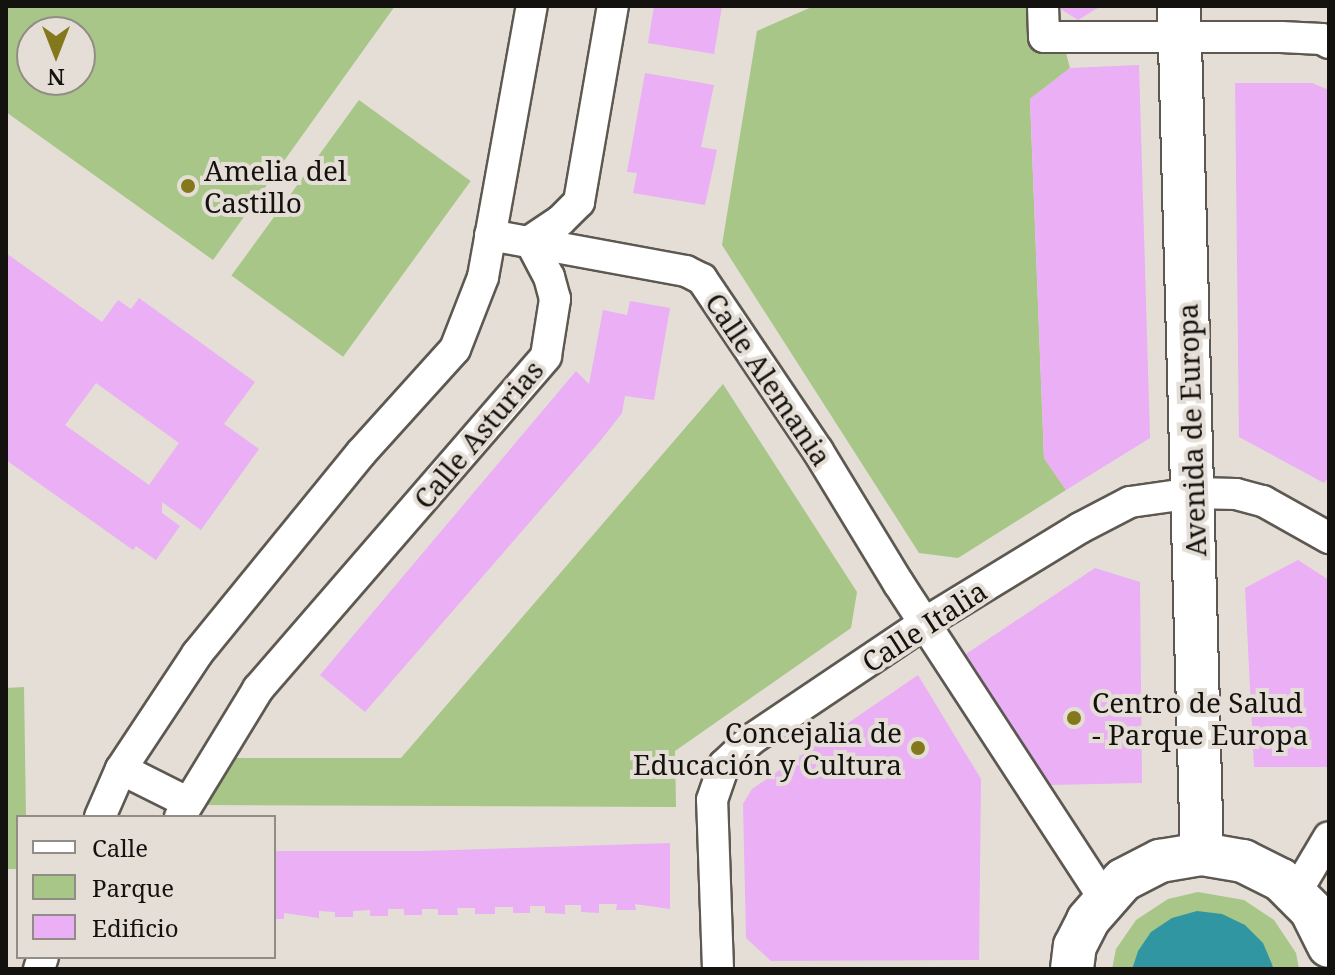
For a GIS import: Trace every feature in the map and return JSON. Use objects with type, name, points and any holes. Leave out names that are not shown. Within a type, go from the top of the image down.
[{"type":"street","points":[[101,815],[121,769],[197,654],[361,453],[455,349],[483,277],[532,6]]},
{"type":"street","points":[[530,241],[560,221],[579,202],[613,6]]},
{"type":"street","points":[[1043,6],[1044,37],[1179,22],[1327,36]]},
{"type":"street","name":"Avenida de Europa","points":[[1179,22],[1202,854]]},
{"type":"street","name":"Calle Alemania","points":[[490,235],[686,271],[702,279],[818,451],[1104,899]]},
{"type":"street","name":"Calle Asturias","points":[[184,809],[258,689],[546,356],[555,299],[549,277],[530,241]]},
{"type":"street","name":"Calle Italia","points":[[718,969],[712,800],[724,765],[752,739],[926,622],[1106,513],[1130,502],[1194,493],[1236,494],[1263,501],[1329,538]]},
{"type":"street","points":[[121,769],[184,809]]},
{"type":"street","points":[[1295,894],[1329,837]]},
{"type":"street","points":[[1072,969],[1081,933],[1104,899],[1123,880],[1160,861],[1202,854],[1243,861],[1281,880],[1311,910],[1329,946]]},
{"type":"green space","name":"Amelia del Castillo","points":[[6,6],[395,6],[213,260],[6,112]]},
{"type":"green space","points":[[814,6],[1053,6],[1070,68],[1030,99],[1044,458],[1066,490],[958,558],[919,553],[722,245],[757,31]]},
{"type":"green space","points":[[359,100],[471,181],[343,357],[231,276]]},
{"type":"green space","points":[[723,384],[857,592],[851,628],[675,751],[676,807],[200,805],[205,758],[401,758]]},
{"type":"green space","points":[[24,687],[26,815],[16,815],[16,869],[6,869],[6,688]]},
{"type":"green space","points":[[1198,892],[1244,900],[1274,920],[1296,953],[1299,969],[1274,969],[1273,965],[1138,951],[1132,969],[1112,969],[1116,949],[1136,920],[1168,899]]},
{"type":"water","points":[[1197,911],[1222,914],[1245,925],[1263,943],[1274,969],[1132,969],[1138,951],[1151,932],[1172,918]]},
{"type":"building","points":[[654,6],[722,6],[714,54],[648,43]]},
{"type":"building","points":[[1056,6],[1101,6],[1078,20]]},
{"type":"building","points":[[1139,65],[1150,438],[1066,490],[1044,458],[1030,99],[1070,68]]},
{"type":"building","points":[[645,73],[714,85],[701,147],[717,150],[705,205],[633,193],[637,173],[627,172]]},
{"type":"building","points":[[1235,83],[1312,83],[1329,90],[1329,477],[1324,483],[1239,437]]},
{"type":"building","points":[[6,253],[102,322],[118,300],[131,309],[139,298],[255,382],[224,424],[259,449],[201,530],[162,502],[162,513],[180,526],[156,560],[136,546],[133,550],[6,460]],"holes":[[[96,383],[179,443],[149,485],[65,425]]]},
{"type":"building","points":[[630,301],[670,308],[654,400],[625,396],[622,413],[601,440],[365,712],[320,675],[576,371],[589,384],[603,310],[627,315]]},
{"type":"building","points":[[1298,560],[1329,580],[1329,767],[1254,767],[1245,588]]},
{"type":"building","name":"Centro de Salud - Parque Europa","points":[[1095,568],[1140,582],[1142,783],[1049,785],[966,654]]},
{"type":"building","points":[[918,675],[981,779],[979,960],[771,961],[746,938],[743,804],[752,789]]},
{"type":"building","points":[[670,843],[670,909],[635,904],[636,910],[616,910],[617,904],[599,904],[599,913],[581,912],[581,905],[565,905],[565,914],[545,913],[545,906],[530,906],[530,913],[513,913],[513,907],[495,907],[495,914],[475,914],[475,908],[457,908],[458,915],[438,915],[438,909],[422,909],[422,915],[404,915],[404,909],[388,909],[388,916],[370,916],[370,910],[353,911],[353,917],[335,917],[335,912],[319,911],[319,918],[284,913],[284,919],[276,919],[276,851],[422,851]]},
{"type":"place","name":"Amelia del Castillo","points":[[188,186]]},
{"type":"place","name":"Centro de Salud - Parque Europa","points":[[1074,718]]},
{"type":"place","name":"Concejalia de Educación y Cultura","points":[[918,748]]}]
